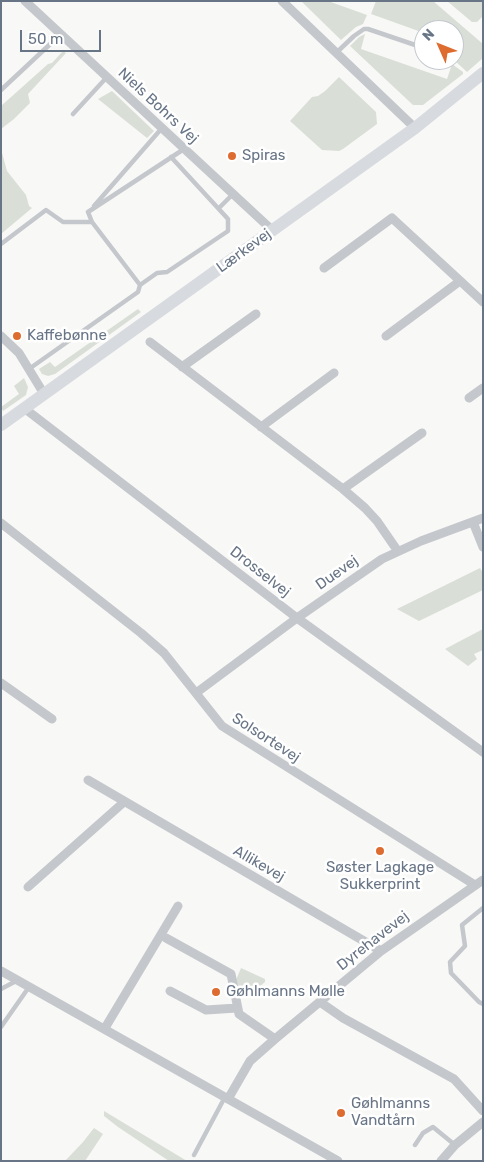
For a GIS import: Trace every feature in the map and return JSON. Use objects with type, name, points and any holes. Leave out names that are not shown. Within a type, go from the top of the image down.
[{"type":"street","name":"Niels Bohrs Vej","points":[[25,1],[272,230]]},
{"type":"street","points":[[282,1],[415,128]]},
{"type":"street","name":"Lærkevej","points":[[1,425],[415,128],[481,77]]},
{"type":"street","points":[[324,268],[392,218],[483,302]]},
{"type":"street","points":[[386,336],[460,281]]},
{"type":"street","points":[[182,367],[256,314]]},
{"type":"street","points":[[1,336],[19,353],[44,394]]},
{"type":"street","points":[[150,342],[366,508],[397,550]]},
{"type":"street","points":[[261,427],[334,373]]},
{"type":"street","points":[[468,398],[483,388]]},
{"type":"street","name":"Drosselvej","points":[[24,408],[297,618],[483,752]]},
{"type":"street","points":[[343,489],[422,434]]},
{"type":"street","name":"Duevej","points":[[196,693],[382,558],[397,550],[483,518]]},
{"type":"street","points":[[473,522],[483,547]]},
{"type":"street","name":"Solsortevej","points":[[1,523],[164,653],[222,726],[479,882]]},
{"type":"street","points":[[1,683],[52,719]]},
{"type":"street","name":"Allikevej","points":[[88,780],[381,951]]},
{"type":"street","points":[[28,887],[124,802]]},
{"type":"street","name":"Dyrehavevej","points":[[226,1098],[250,1061],[275,1039],[381,951],[479,882]]},
{"type":"street","points":[[105,1028],[178,906]]},
{"type":"street","points":[[166,938],[231,974],[239,1014],[275,1039]]},
{"type":"street","points":[[1,971],[338,1161]]},
{"type":"street","points":[[170,991],[206,1010],[237,1008]]},
{"type":"street","points":[[320,1002],[343,1018],[454,1079],[483,1111]]},
{"type":"street","points":[[441,1161],[455,1145],[483,1122]]},
{"type":"lane","points":[[336,53],[364,29],[414,45]]},
{"type":"lane","points":[[1,90],[61,34]]},
{"type":"lane","points":[[73,114],[107,77]]},
{"type":"lane","points":[[88,212],[162,128]]},
{"type":"lane","points":[[88,212],[184,149]]},
{"type":"lane","points":[[29,369],[138,292],[140,285],[157,273],[167,272],[228,231],[228,219],[171,157]]},
{"type":"lane","points":[[218,208],[233,194]]},
{"type":"lane","points":[[1,244],[46,210],[63,222],[92,222]]},
{"type":"lane","points":[[88,212],[92,222],[140,285]]},
{"type":"lane","points":[[483,908],[462,925],[466,946],[450,962],[450,973],[483,1004]]},
{"type":"lane","points":[[1,989],[18,980]]},
{"type":"lane","points":[[1,1027],[29,986]]},
{"type":"lane","points":[[194,1154],[226,1098]]},
{"type":"lane","points":[[415,1145],[423,1133],[433,1127],[455,1145]]},
{"type":"shaded area","points":[[301,1],[328,1],[367,15],[363,24],[356,27],[341,40]]},
{"type":"shaded area","points":[[376,1],[433,1],[455,20],[414,20],[414,29],[371,14]]},
{"type":"shaded area","points":[[447,1],[483,1],[483,16],[477,22],[472,22]]},
{"type":"shaded area","points":[[464,28],[483,44],[483,58],[467,72],[464,69]]},
{"type":"shaded area","points":[[365,34],[361,49],[414,67],[414,70],[421,70],[447,79],[450,70],[460,70],[463,74],[423,105],[413,105],[350,46]]},
{"type":"shaded area","points":[[63,51],[66,53],[28,94],[30,103],[1,129],[1,106],[48,64],[52,63]]},
{"type":"shaded area","points":[[339,77],[376,112],[377,124],[339,151],[322,150],[290,121],[312,97],[318,96],[325,91]]},
{"type":"shaded area","points":[[112,91],[154,131],[147,138],[98,99]]},
{"type":"shaded area","points":[[1,149],[7,171],[26,195],[29,206],[32,208],[1,234]]},
{"type":"shaded area","points":[[138,309],[141,312],[55,374],[48,376],[42,374],[39,369],[50,362],[55,367]]},
{"type":"shaded area","points":[[24,378],[28,387],[26,395],[3,411],[1,407],[19,394],[14,386]]},
{"type":"shaded area","points":[[480,568],[483,573],[483,590],[419,621],[397,609]]},
{"type":"shaded area","points":[[483,629],[483,650],[474,654],[477,659],[468,666],[445,649]]},
{"type":"shaded area","points":[[241,968],[265,979],[265,982],[246,998],[241,996],[236,980]]},
{"type":"shaded area","points":[[104,1111],[187,1161],[169,1161],[118,1127],[104,1116]]},
{"type":"shaded area","points":[[94,1128],[103,1134],[85,1161],[65,1161],[83,1142]]},
{"type":"place","name":"Spiras","points":[[232,156]]},
{"type":"place","name":"Kaffebønne","points":[[17,336]]},
{"type":"place","name":"Søster Lagkage Sukkerprint","points":[[380,851]]},
{"type":"place","name":"Gøhlmanns Mølle","points":[[216,992]]},
{"type":"place","name":"Gøhlmanns Vandtårn","points":[[341,1113]]}]
